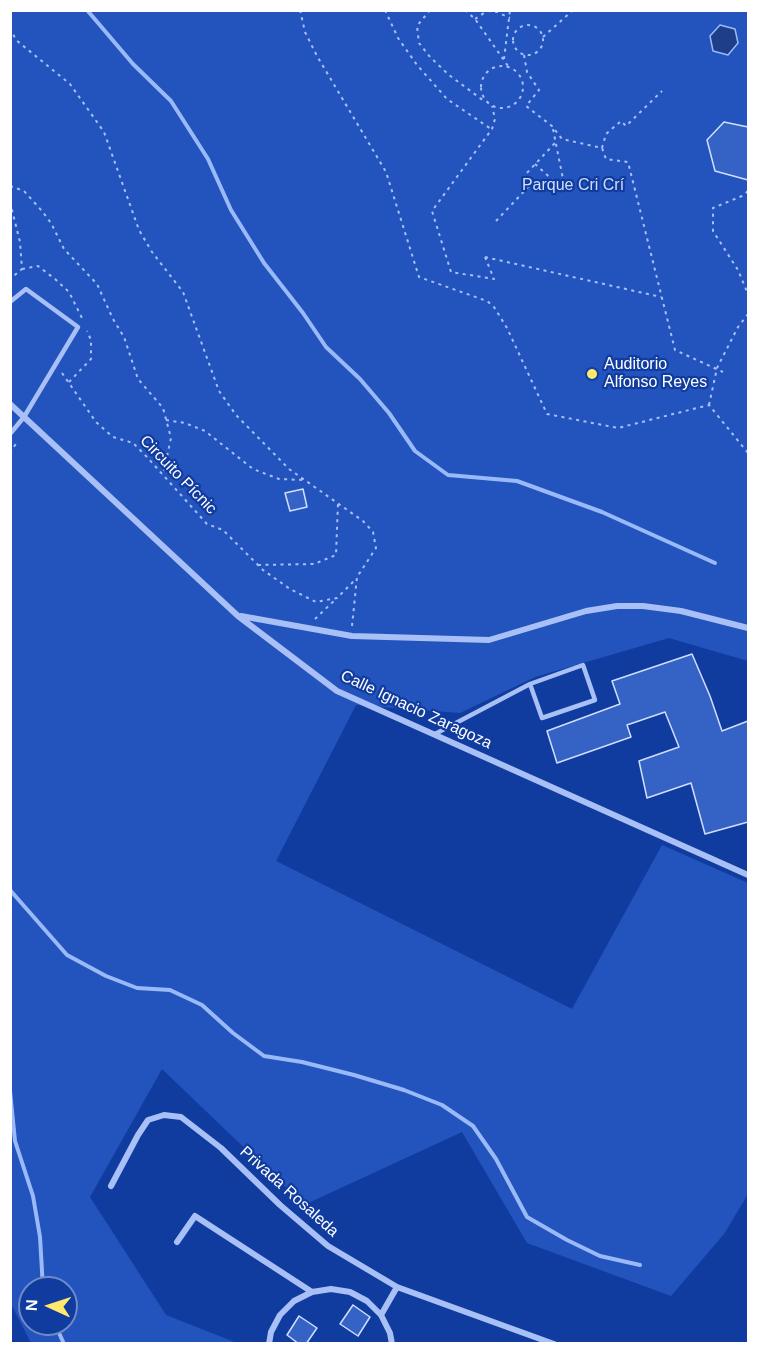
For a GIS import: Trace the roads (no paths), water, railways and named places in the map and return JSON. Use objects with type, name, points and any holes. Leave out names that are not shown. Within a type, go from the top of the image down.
[{"type":"street","name":"Calle Ignacio Zaragoza","points":[[10,405],[238,616],[337,691],[748,875]]},
{"type":"street","points":[[238,616],[352,636],[489,640],[586,611],[617,606],[643,606],[681,611],[748,628]]},
{"type":"street","name":"Privada Rosaleda","points":[[111,1186],[148,1120],[164,1115],[181,1117],[221,1149],[280,1205],[328,1246],[397,1287],[554,1344]]},
{"type":"street","points":[[177,1242],[195,1216],[312,1292]]},
{"type":"street","points":[[381,1315],[397,1287]]},
{"type":"street","points":[[269,1344],[271,1332],[280,1315],[294,1301],[312,1292],[331,1289],[350,1292],[368,1301],[381,1315],[390,1333],[392,1344]]},
{"type":"lane","points":[[10,302],[26,289],[78,327],[24,417],[10,434]]},
{"type":"lane","points":[[435,734],[530,684],[583,665],[595,700],[542,717],[530,684]]},
{"type":"waterway","points":[[87,10],[133,64],[171,101],[208,159],[231,210],[264,263],[326,347],[360,379],[389,413],[415,451],[448,475],[517,481],[602,512],[715,563]]},
{"type":"waterway","points":[[10,890],[67,955],[106,976],[137,988],[170,990],[202,1005],[233,1033],[264,1056],[302,1062],[354,1075],[404,1090],[442,1105],[473,1126],[496,1159],[527,1217],[600,1256],[640,1265]]},
{"type":"waterway","points":[[10,1091],[15,1141],[33,1196],[40,1237],[42,1276]]},
{"type":"waterway","points":[[60,1336],[64,1344]]},
{"type":"place","name":"Auditorio Alfonso Reyes","points":[[592,374]]},
{"type":"park label","name":"Parque Cri Crí","points":[[573,186]]}]
